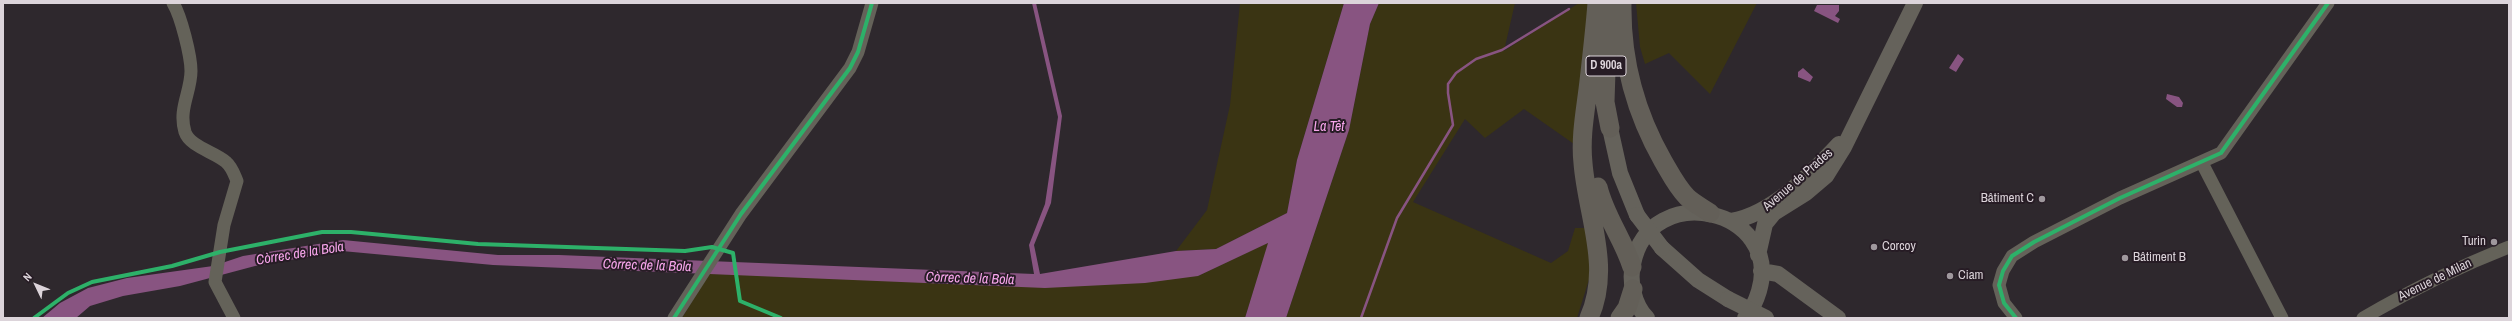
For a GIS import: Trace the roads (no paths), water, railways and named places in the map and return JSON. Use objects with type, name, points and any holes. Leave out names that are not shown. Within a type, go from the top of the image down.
[{"type":"highway","points":[[1589,318],[1593,308],[1598,284],[1598,249],[1582,163],[1584,124],[1597,3]]},
{"type":"highway","points":[[1603,3],[1592,150],[1602,206],[1626,246],[1632,266]]},
{"type":"highway","name":"D 900a","points":[[1608,3],[1605,102],[1610,128]]},
{"type":"highway","name":"D 900a","points":[[1610,128],[1616,3]]},
{"type":"highway","points":[[1622,3],[1621,33],[1627,72],[1636,102],[1655,146],[1672,177],[1688,198],[1710,213]]},
{"type":"highway","points":[[1620,318],[1627,308],[1633,289]]},
{"type":"main road","name":"Avenue de Prades","points":[[1758,255],[1765,224],[1774,213],[1806,193],[1826,176],[1844,147],[1854,124],[1915,3]]},
{"type":"main road","name":"Avenue de Prades","points":[[1731,221],[1759,213],[1777,200],[1838,145],[1854,124]]},
{"type":"main road","name":"D 900a","points":[[1610,128],[1620,174],[1637,215],[1662,248],[1698,280],[1728,299],[1766,318]]},
{"type":"main road","points":[[1647,318],[1637,303],[1633,289],[1632,266],[1638,246],[1660,223],[1678,214],[1710,213],[1731,221],[1752,242],[1758,255],[1761,271],[1758,294],[1745,318]]},
{"type":"main road","points":[[1761,271],[1778,274],[1838,318]]},
{"type":"street","points":[[173,3],[178,12],[191,72],[184,101],[183,123],[186,134],[194,142],[227,162],[237,181],[224,225],[220,261],[215,282],[234,318]]},
{"type":"street","points":[[674,318],[714,253],[771,172],[847,74],[858,52],[872,3]]},
{"type":"street","points":[[2016,318],[2004,304],[1999,285],[2003,271],[2012,256],[2034,242],[2120,198],[2221,153],[2328,3]]},
{"type":"street","points":[[2202,162],[2282,318]]},
{"type":"street","name":"Avenue de Milan","points":[[2364,318],[2416,287],[2458,267],[2509,248]]},
{"type":"water","points":[[1032,3],[1036,3],[1062,116],[1051,203],[1034,245],[1040,274],[1176,251],[1216,249],[1287,213],[1297,160],[1344,3],[1379,3],[1370,24],[1349,130],[1286,318],[1245,318],[1268,243],[1198,276],[1145,283],[1045,288],[493,265],[342,251],[255,266],[180,286],[123,296],[90,306],[76,318],[42,318],[60,303],[88,288],[127,278],[213,266],[243,256],[343,240],[498,255],[559,255],[1034,274],[1029,245],[1045,204],[1058,117]]},
{"type":"water","points":[[1817,5],[1839,5],[1839,11],[1835,16],[1840,19],[1838,23],[1814,11]]},
{"type":"water","points":[[1958,54],[1964,59],[1956,72],[1949,68]]},
{"type":"water","points":[[1803,68],[1813,77],[1810,82],[1798,77],[1798,72]]},
{"type":"water","points":[[2167,94],[2179,97],[2183,103],[2182,107],[2177,107],[2166,99]]},
{"type":"waterway","points":[[1361,318],[1397,218],[1453,125],[1448,84],[1456,73],[1476,59],[1502,50],[1569,9]]},
{"type":"place","name":"Bâtiment C","points":[[2042,199]]},
{"type":"place","name":"Turin","points":[[2494,242]]},
{"type":"place","name":"Corcoy","points":[[1874,247]]},
{"type":"place","name":"Bâtiment B","points":[[2125,258]]},
{"type":"place","name":"Ciam","points":[[1950,276]]},
{"type":"water label","name":"La Têt","points":[[1329,127]]},
{"type":"water label","name":"Còrrec de la Bola","points":[[300,254]]},
{"type":"water label","name":"Còrrec de la Bola","points":[[647,266]]},
{"type":"water label","name":"Còrrec de la Bola","points":[[970,279]]}]
